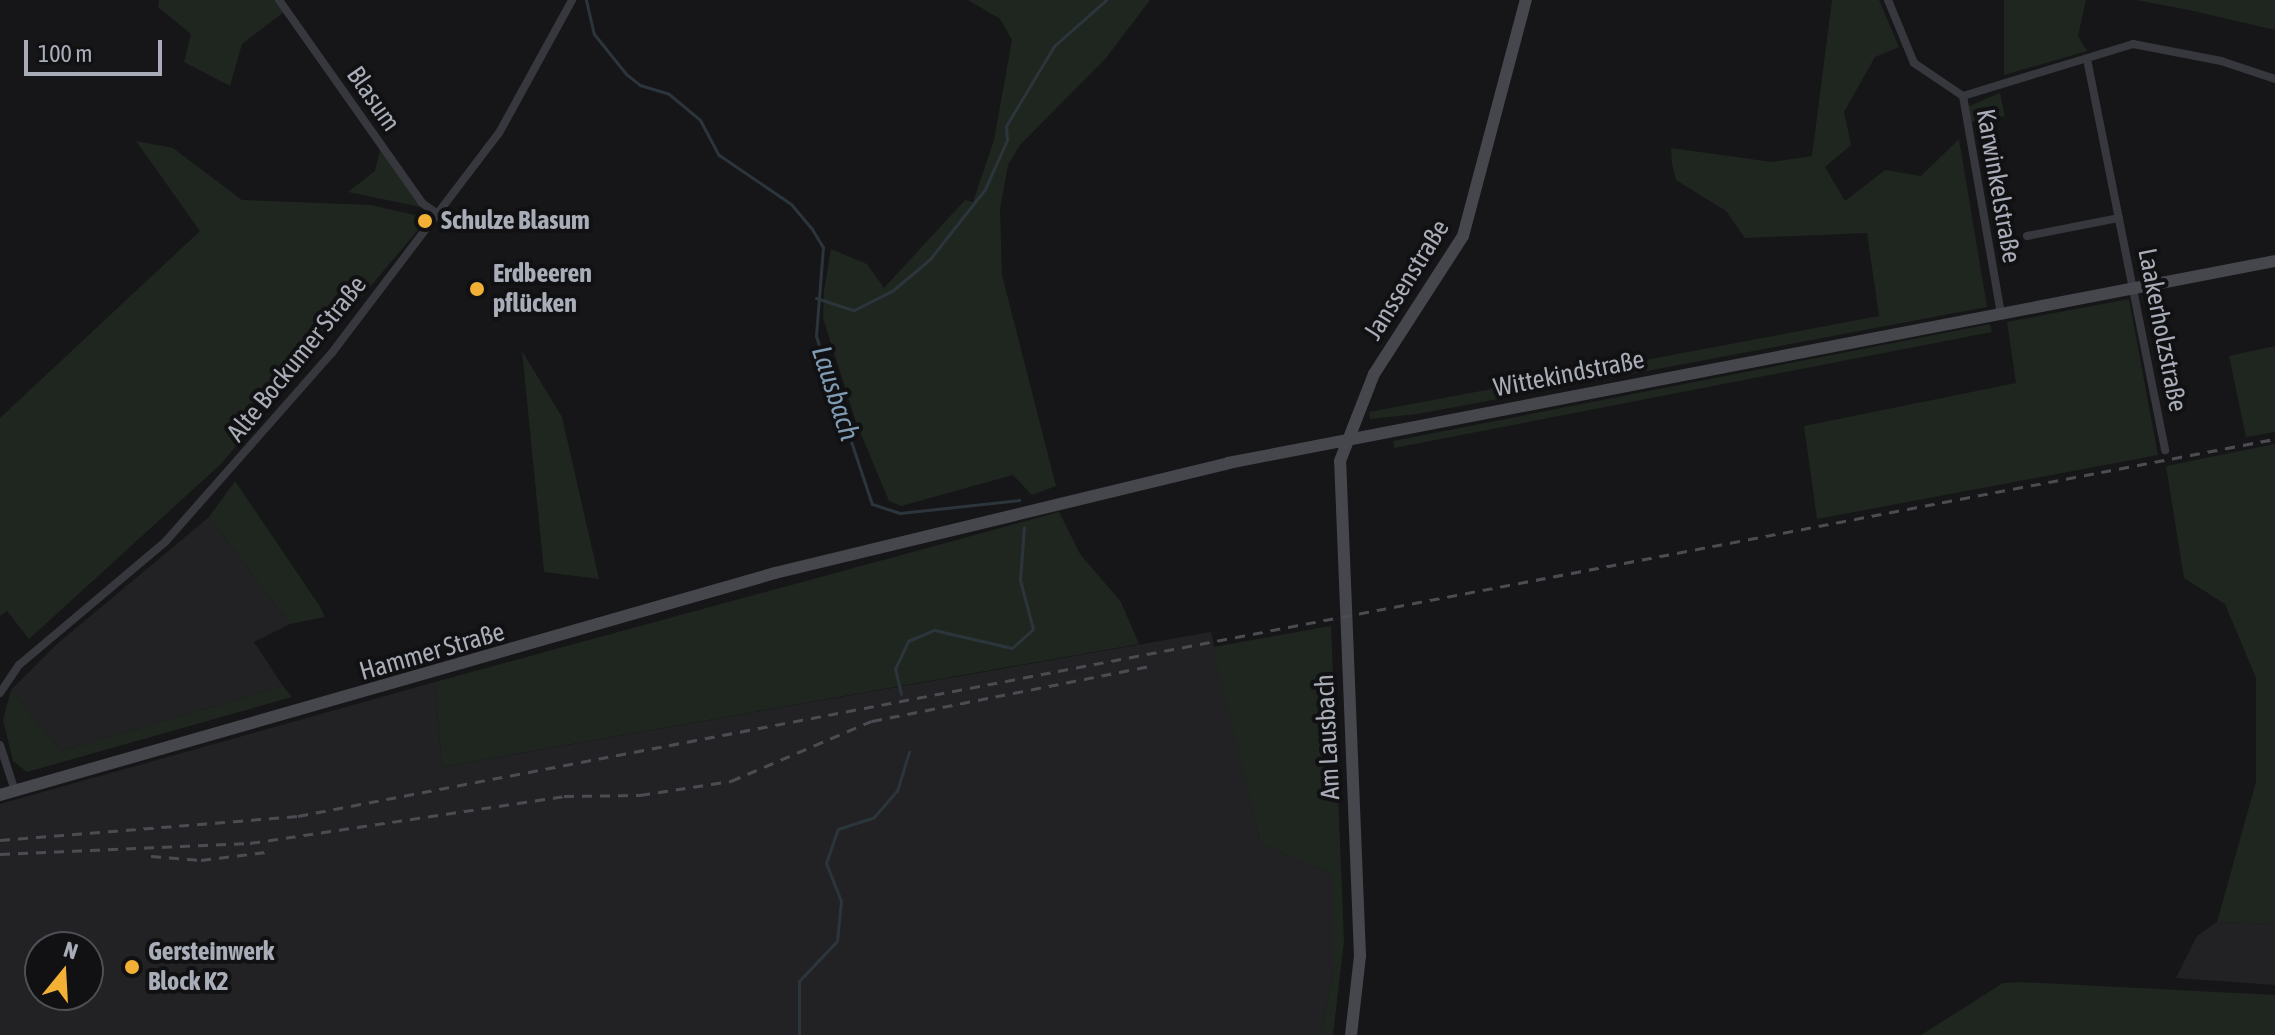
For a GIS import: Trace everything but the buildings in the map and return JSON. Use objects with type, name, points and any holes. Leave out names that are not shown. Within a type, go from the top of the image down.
[{"type":"main road","name":"Janssenstraße","points":[[1348,438],[1374,374],[1463,236],[1526,0]]},
{"type":"main road","name":"Wittekindstraße","points":[[876,549],[1348,438],[2275,261]]},
{"type":"main road","name":"Am Lausbach","points":[[1348,438],[1340,461],[1339,492],[1360,956],[1351,1035]]},
{"type":"main road","name":"Hammer Straße","points":[[0,795],[468,665],[686,598],[876,549]]},
{"type":"street","name":"Blasum","points":[[279,0],[422,203],[439,215]]},
{"type":"street","name":"Karwinkelstraße","points":[[1888,0],[1914,63],[1963,96],[2001,313]]},
{"type":"street","name":"Alte Bockumer Straße","points":[[0,693],[19,665],[127,578],[234,468],[439,215],[499,133],[572,2]]},
{"type":"street","points":[[1963,96],[2133,44],[2221,61],[2275,79]]},
{"type":"street","name":"Laakerholzstraße","points":[[2087,59],[2165,450]]},
{"type":"street","name":"Laakerholzstraße","points":[[2027,236],[2119,218]]},
{"type":"street","points":[[0,745],[15,791]]},
{"type":"shaded area","points":[[159,0],[275,0],[284,12],[242,44],[230,86],[184,62],[191,34],[158,7]]},
{"type":"shaded area","points":[[968,0],[1150,0],[1106,58],[1020,145],[1008,165],[1000,209],[1002,275],[1056,486],[1032,495],[1013,475],[901,506],[889,501],[856,422],[823,318],[824,291],[831,249],[867,264],[884,288],[965,200],[973,202],[994,140],[1012,40],[1000,19]]},
{"type":"shaded area","points":[[1832,0],[1879,0],[1899,47],[1875,57],[1844,112],[1851,145],[1825,167],[1845,201],[1885,170],[1921,176],[1959,139],[1987,307],[1418,414],[1370,419],[1369,412],[1879,316],[1867,233],[1745,238],[1726,211],[1676,180],[1672,164],[1671,148],[1772,162],[1812,156]]},
{"type":"shaded area","points":[[2004,0],[2086,0],[2078,36],[2087,51],[2004,75]]},
{"type":"shaded area","points":[[2136,0],[2275,0],[2275,30],[2189,10]]},
{"type":"shaded area","points":[[2000,93],[2005,116],[1968,123],[1969,106]]},
{"type":"shaded area","points":[[136,141],[173,148],[242,200],[371,205],[428,218],[221,464],[29,639],[7,611],[0,616],[0,418],[200,231]]},
{"type":"shaded area","points":[[381,146],[426,208],[348,192],[375,171]]},
{"type":"shaded area","points":[[2129,299],[2158,455],[1817,519],[1804,426],[2016,383],[2007,322]]},
{"type":"shaded area","points":[[1990,324],[1992,332],[1394,448],[1393,441]]},
{"type":"shaded area","points":[[2275,346],[2275,432],[2246,437],[2229,356]]},
{"type":"shaded area","points":[[522,351],[562,417],[599,579],[544,572]]},
{"type":"shaded area","points":[[2275,444],[2275,924],[2217,922],[2256,782],[2256,678],[2225,604],[2184,578],[2166,466]]},
{"type":"shaded area","points":[[235,481],[325,617],[290,624],[209,517]]},
{"type":"shaded area","points":[[1059,512],[1080,554],[1121,602],[1139,644],[442,767],[435,682]]},
{"type":"shaded area","points":[[209,517],[290,624],[254,642],[283,686],[61,751],[11,690],[57,644]]},
{"type":"shaded area","points":[[1331,626],[1344,941],[1333,1035],[1321,1035],[1334,968],[1334,875],[1261,844],[1213,647]]},
{"type":"shaded area","points":[[1211,632],[1261,844],[1334,875],[1334,968],[1321,1035],[0,1035],[0,804],[435,682],[442,767]]},
{"type":"shaded area","points":[[283,686],[292,697],[27,772],[13,761],[3,720],[11,690],[61,751]]},
{"type":"shaded area","points":[[2217,922],[2275,924],[2275,985],[2176,978],[2197,936]]},
{"type":"shaded area","points":[[2003,983],[2275,995],[2275,1035],[1921,1035]]},
{"type":"waterway","name":"Lausbach","points":[[586,0],[594,34],[626,74],[640,85],[669,94],[700,120],[719,155],[791,204],[823,247],[816,336],[872,504],[900,513],[1019,500]]},
{"type":"waterway","points":[[816,298],[854,310],[892,291],[930,259],[985,189],[1007,140],[1006,126],[1054,46],[1106,0]]},
{"type":"waterway","name":"Lausbach","points":[[901,694],[895,669],[908,641],[934,630],[1012,648],[1033,629],[1020,580],[1024,527]]},
{"type":"waterway","name":"Lausbach","points":[[799,1035],[799,981],[837,941],[841,901],[826,863],[838,829],[874,817],[897,791],[909,752]]},
{"type":"railway","points":[[0,840],[298,816],[2275,439]]},
{"type":"railway","points":[[0,854],[250,843],[564,796],[640,795],[731,781],[872,721],[1149,666]]},
{"type":"railway","points":[[151,856],[201,860],[266,852]]},
{"type":"place","name":"Schulze Blasum","points":[[425,221]]},
{"type":"place","name":"Erdbeeren pflücken","points":[[477,289]]},
{"type":"place","name":"Gersteinwerk Block K2","points":[[132,967]]}]
